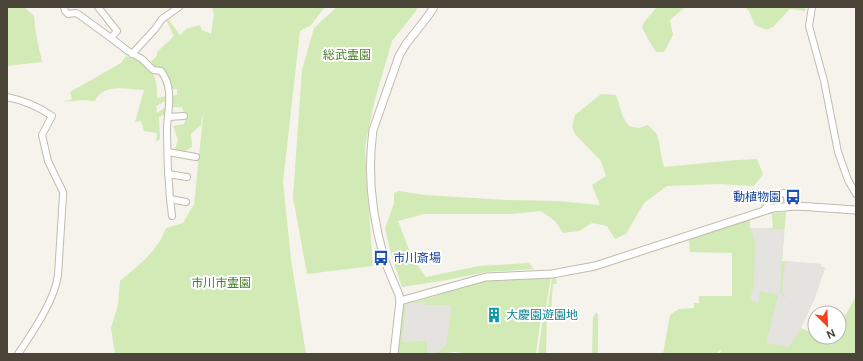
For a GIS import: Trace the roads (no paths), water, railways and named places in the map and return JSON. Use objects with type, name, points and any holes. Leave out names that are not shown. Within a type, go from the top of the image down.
[{"type":"street","points":[[64,7],[68,14],[78,14],[132,54],[142,59],[153,70],[162,73],[167,82],[170,108],[167,130],[168,174],[172,216]]},
{"type":"street","points":[[98,7],[117,30],[111,38]]},
{"type":"street","points":[[132,54],[162,19],[179,7]]},
{"type":"street","points":[[394,354],[400,301],[385,259],[372,208],[370,182],[371,142],[376,119],[399,56],[406,44],[434,7]]},
{"type":"street","points":[[812,7],[810,26],[824,81],[838,152],[848,180],[856,194]]},
{"type":"street","points":[[7,97],[15,98],[52,116],[42,135],[48,161],[63,192],[56,288],[34,329],[18,354]]},
{"type":"street","points":[[168,117],[184,116]]},
{"type":"street","points":[[168,152],[196,157]]},
{"type":"street","points":[[168,174],[187,177]]},
{"type":"street","points":[[764,210],[774,196],[779,193],[785,193],[788,206]]},
{"type":"street","points":[[170,199],[186,202]]},
{"type":"street","points":[[400,301],[486,277],[552,274],[595,266],[764,210],[788,206],[856,210]]},
{"type":"place","name":"動植物園","points":[[793,197]]},
{"type":"place","name":"市川斎場","points":[[381,258]]},
{"type":"place","name":"大慶園遊園地","points":[[494,315]]},
{"type":"park label","name":"総武霊園","points":[[347,55]]},
{"type":"park label","name":"市川市霊園","points":[[221,283]]}]
